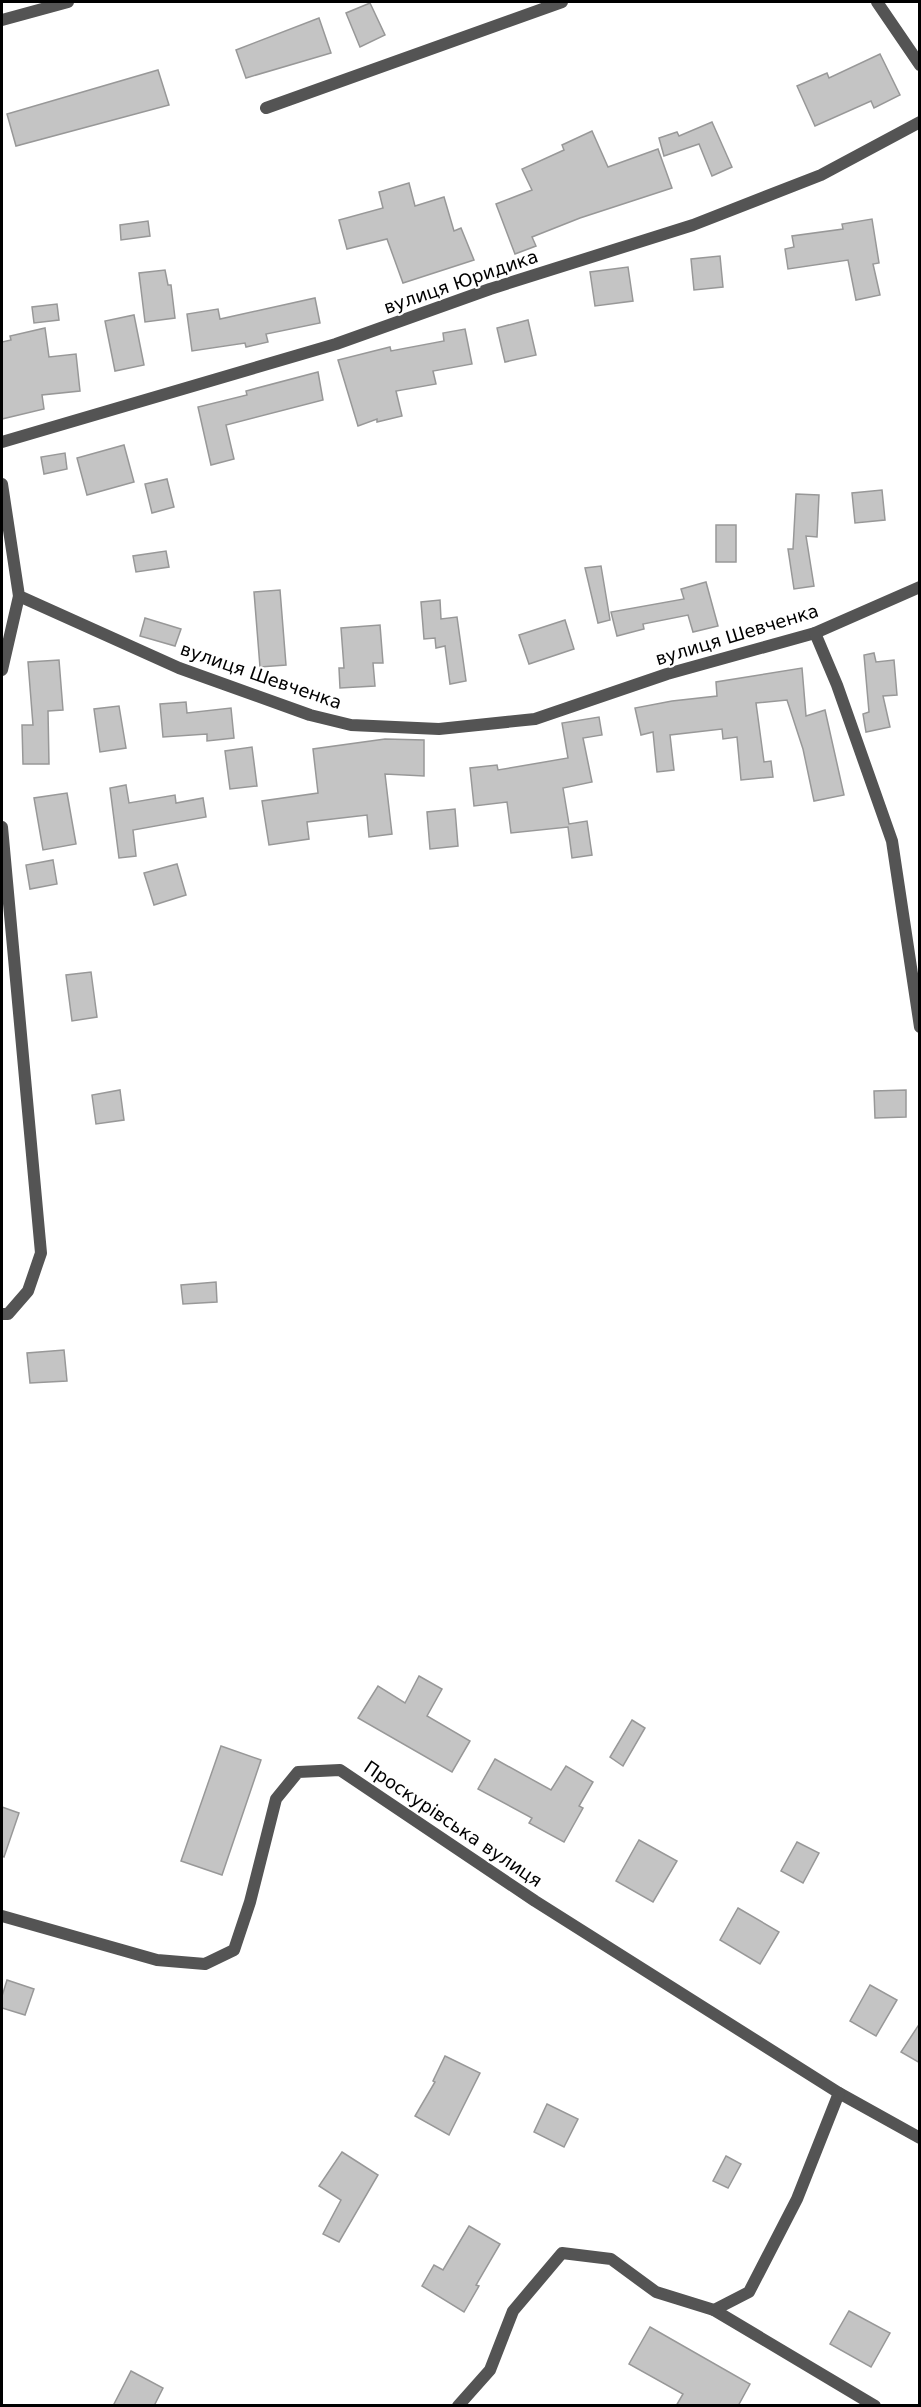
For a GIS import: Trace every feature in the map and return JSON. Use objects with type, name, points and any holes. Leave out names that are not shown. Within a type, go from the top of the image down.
[{"type":"street","points":[[2,20],[68,2]]},
{"type":"street","points":[[266,108],[562,2]]},
{"type":"street","points":[[877,2],[920,65]]},
{"type":"street","name":"вулиця Юридика","points":[[2,442],[336,344],[490,289],[693,225],[821,175],[920,122]]},
{"type":"street","points":[[2,484],[19,596],[2,670]]},
{"type":"street","name":"вулиця Шевченка","points":[[19,596],[179,668],[310,715],[351,725],[439,729],[536,719],[667,674],[816,633],[920,587]]},
{"type":"street","points":[[816,633],[837,685],[892,841],[920,1027]]},
{"type":"street","points":[[2,827],[41,1253],[28,1291],[8,1314],[2,1314]]},
{"type":"street","name":"Проскурівська вулиця","points":[[2,1916],[157,1960],[205,1964],[234,1950],[250,1902],[276,1799],[298,1772],[340,1770],[535,1901],[839,2092],[920,2138]]},
{"type":"street","points":[[714,2310],[749,2292],[797,2199],[839,2092]]},
{"type":"street","points":[[458,2406],[490,2370],[513,2311],[562,2253],[611,2259],[656,2292],[714,2310],[874,2406]]},
{"type":"building","points":[[370,3],[385,35],[360,47],[346,13]]},
{"type":"building","points":[[319,18],[331,53],[246,78],[236,50]]},
{"type":"building","points":[[880,54],[900,95],[874,108],[871,101],[815,126],[797,86],[827,73],[829,78]]},
{"type":"building","points":[[158,70],[169,105],[16,146],[7,114]]},
{"type":"building","points":[[712,122],[732,167],[712,176],[699,144],[664,156],[659,138],[677,132],[679,136]]},
{"type":"building","points":[[592,131],[608,167],[658,149],[672,188],[580,218],[532,237],[536,246],[515,254],[496,204],[532,190],[522,169],[564,150],[562,145]]},
{"type":"building","points":[[409,183],[415,206],[444,197],[454,231],[461,228],[474,260],[403,283],[387,239],[347,249],[339,220],[383,208],[379,192]]},
{"type":"building","points":[[872,219],[879,263],[873,264],[880,295],[856,300],[848,260],[788,269],[785,249],[794,247],[792,236],[843,229],[842,224]]},
{"type":"building","points":[[148,221],[150,236],[121,240],[120,225]]},
{"type":"building","points":[[720,256],[723,287],[694,290],[691,259]]},
{"type":"building","points":[[628,267],[633,301],[595,306],[590,272]]},
{"type":"building","points":[[165,270],[168,285],[171,285],[175,318],[145,322],[139,273]]},
{"type":"building","points":[[315,298],[320,323],[266,334],[268,342],[246,347],[245,343],[192,351],[187,314],[218,309],[220,319]]},
{"type":"building","points":[[57,304],[59,320],[34,323],[32,307]]},
{"type":"building","points":[[134,315],[144,365],[115,371],[105,321]]},
{"type":"building","points":[[528,320],[536,355],[505,362],[497,328]]},
{"type":"building","points":[[45,328],[49,357],[76,354],[80,391],[42,395],[44,409],[2,419],[2,342],[11,340],[10,336]]},
{"type":"building","points":[[465,329],[472,364],[433,371],[436,384],[396,391],[402,416],[377,422],[377,419],[358,426],[338,360],[390,347],[391,351],[444,341],[443,333]]},
{"type":"building","points":[[318,372],[323,400],[226,425],[234,459],[211,465],[198,407],[247,395],[246,391]]},
{"type":"building","points":[[124,445],[134,482],[87,495],[77,458]]},
{"type":"building","points":[[65,453],[67,469],[44,474],[41,457]]},
{"type":"building","points":[[167,479],[174,507],[152,513],[145,484]]},
{"type":"building","points":[[882,490],[885,520],[855,523],[852,493]]},
{"type":"building","points":[[796,494],[819,495],[817,537],[806,536],[814,586],[794,589],[788,549],[793,549]]},
{"type":"building","points":[[716,525],[736,525],[736,562],[716,562]]},
{"type":"building","points":[[166,551],[169,567],[136,572],[133,556]]},
{"type":"building","points":[[601,566],[610,620],[598,623],[585,568]]},
{"type":"building","points":[[706,582],[718,626],[693,632],[688,615],[643,624],[644,629],[617,636],[611,612],[684,599],[681,589]]},
{"type":"building","points":[[280,590],[286,665],[260,667],[254,592]]},
{"type":"building","points":[[440,600],[441,619],[457,617],[466,681],[450,684],[445,646],[436,648],[435,638],[424,639],[421,602]]},
{"type":"building","points":[[145,618],[181,629],[175,646],[140,636]]},
{"type":"building","points":[[565,620],[574,649],[529,664],[519,635]]},
{"type":"building","points":[[380,625],[383,663],[373,663],[375,686],[340,688],[339,668],[344,668],[341,628]]},
{"type":"building","points":[[874,653],[876,662],[894,660],[897,695],[883,696],[890,727],[866,732],[863,714],[869,712],[864,655]]},
{"type":"building","points":[[59,660],[63,710],[48,711],[49,764],[23,764],[22,725],[33,725],[28,662]]},
{"type":"building","points":[[802,668],[806,716],[825,710],[844,795],[814,801],[803,749],[787,700],[756,703],[764,762],[771,761],[773,777],[741,780],[737,737],[723,739],[722,729],[670,735],[674,770],[657,772],[653,732],[641,735],[635,708],[717,696],[716,682]]},
{"type":"building","points":[[186,702],[187,713],[231,708],[234,738],[207,741],[207,734],[163,737],[160,704]]},
{"type":"building","points":[[119,706],[126,748],[100,752],[94,709]]},
{"type":"building","points":[[599,717],[602,735],[583,738],[592,782],[563,788],[569,824],[587,821],[592,855],[572,858],[568,827],[511,833],[507,802],[474,806],[470,768],[497,765],[498,770],[568,758],[562,723]]},
{"type":"building","points":[[385,739],[424,740],[424,776],[385,774],[392,834],[369,837],[367,815],[307,822],[309,839],[269,845],[262,801],[318,793],[313,749]]},
{"type":"building","points":[[252,747],[257,786],[230,789],[225,751]]},
{"type":"building","points":[[126,785],[129,803],[175,795],[176,803],[203,798],[206,817],[133,830],[136,856],[119,858],[110,788]]},
{"type":"building","points":[[67,793],[76,844],[43,850],[34,798]]},
{"type":"building","points":[[455,809],[458,846],[430,849],[427,812]]},
{"type":"building","points":[[53,860],[57,884],[30,889],[26,865]]},
{"type":"building","points":[[177,864],[186,895],[154,905],[144,873]]},
{"type":"building","points":[[91,972],[97,1017],[72,1021],[66,975]]},
{"type":"building","points":[[120,1090],[124,1120],[96,1124],[92,1095]]},
{"type":"building","points":[[906,1090],[906,1117],[875,1118],[874,1091]]},
{"type":"building","points":[[216,1282],[217,1302],[183,1304],[181,1285]]},
{"type":"building","points":[[64,1350],[67,1381],[30,1383],[27,1353]]},
{"type":"building","points":[[419,1676],[442,1689],[427,1716],[470,1741],[452,1772],[358,1718],[378,1686],[405,1703]]},
{"type":"building","points":[[632,1720],[645,1728],[623,1766],[610,1757]]},
{"type":"building","points":[[221,1746],[261,1760],[222,1875],[181,1861]]},
{"type":"building","points":[[495,1759],[551,1790],[566,1766],[593,1782],[579,1806],[583,1808],[564,1842],[529,1823],[532,1818],[478,1789]]},
{"type":"building","points":[[2,1807],[19,1813],[4,1857],[2,1856]]},
{"type":"building","points":[[639,1840],[677,1861],[653,1902],[616,1881]]},
{"type":"building","points":[[797,1842],[819,1853],[803,1883],[781,1871]]},
{"type":"building","points":[[738,1908],[779,1932],[760,1964],[720,1940]]},
{"type":"building","points":[[7,1980],[34,1989],[25,2015],[2,2008],[2,1996]]},
{"type":"building","points":[[870,1985],[897,2000],[876,2036],[850,2021]]},
{"type":"building","points":[[920,2023],[920,2063],[901,2052]]},
{"type":"building","points":[[445,2056],[480,2073],[449,2135],[415,2116],[435,2082],[433,2081]]},
{"type":"building","points":[[547,2104],[578,2119],[564,2147],[534,2132]]},
{"type":"building","points":[[342,2152],[378,2175],[339,2242],[323,2234],[341,2200],[319,2186]]},
{"type":"building","points":[[726,2156],[741,2164],[728,2188],[713,2181]]},
{"type":"building","points":[[469,2226],[500,2244],[476,2285],[479,2286],[464,2312],[422,2286],[434,2265],[443,2270]]},
{"type":"building","points":[[849,2311],[890,2333],[871,2367],[830,2344]]},
{"type":"building","points":[[650,2327],[750,2384],[738,2406],[676,2406],[683,2394],[629,2364]]},
{"type":"building","points":[[131,2371],[163,2388],[154,2406],[113,2406]]}]
